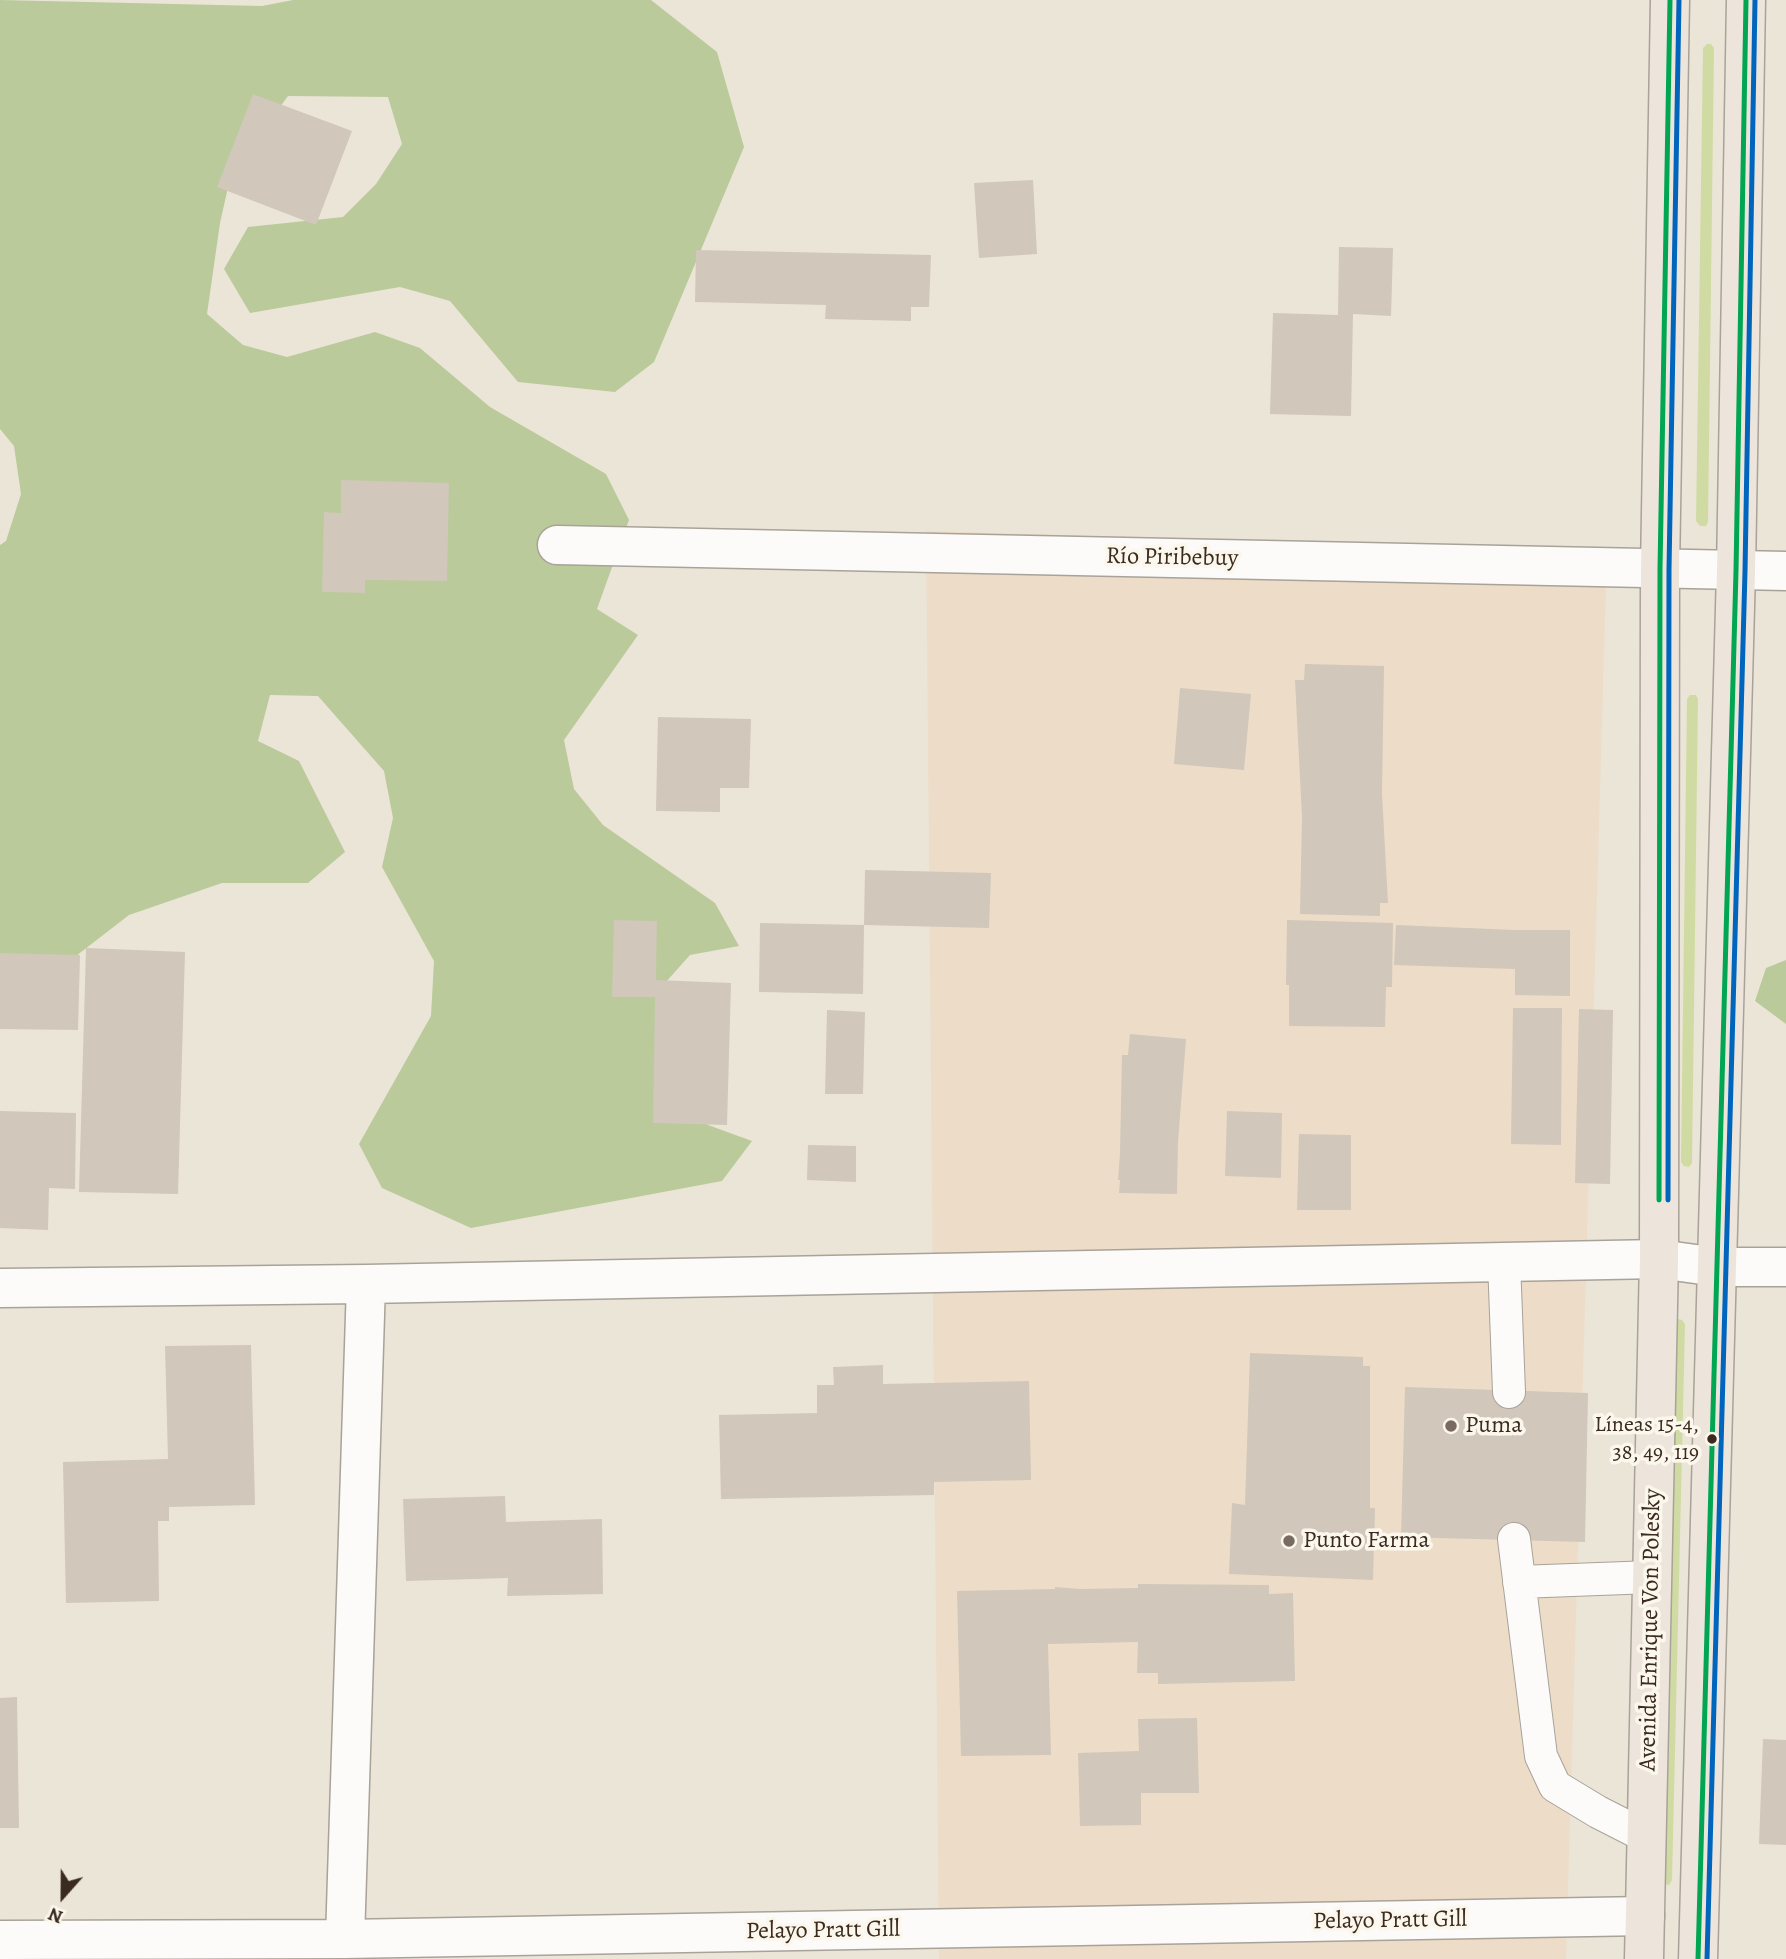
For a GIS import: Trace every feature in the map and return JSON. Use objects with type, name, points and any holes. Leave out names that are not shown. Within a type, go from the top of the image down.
[{"type":"main road","name":"Avenida Enrique Von Polesky","points":[[1644,1959],[1659,1259],[1660,569],[1670,0]]},
{"type":"main road","points":[[1698,1959],[1735,571],[1746,0]]},
{"type":"street","name":"Río Piribebuy","points":[[557,545],[1786,572]]},
{"type":"street","points":[[0,1288],[366,1284],[1659,1259],[1717,1267],[1786,1266]]},
{"type":"street","points":[[325,1946],[366,1284]]},
{"type":"street","name":"Pelayo Pratt Gill","points":[[0,1940],[325,1946],[980,1943],[1646,1916]]},
{"type":"lane","points":[[1504,1262],[1509,1392]]},
{"type":"lane","points":[[1514,1539],[1541,1756],[1555,1786],[1647,1837]]},
{"type":"lane","points":[[1519,1582],[1652,1577]]},
{"type":"shaded area","points":[[926,531],[1607,551],[1566,1959],[939,1959]]},
{"type":"green space","points":[[0,0],[262,6],[293,0],[651,0],[717,52],[744,147],[654,362],[615,392],[518,382],[450,301],[400,287],[250,313],[224,269],[248,227],[343,217],[376,184],[402,144],[388,97],[288,96],[231,174],[220,223],[207,314],[243,345],[287,357],[375,332],[420,348],[490,407],[606,474],[629,520],[597,609],[638,635],[564,740],[574,789],[603,825],[715,903],[739,946],[690,955],[657,992],[677,1088],[708,1125],[752,1141],[722,1181],[471,1228],[382,1188],[359,1144],[431,1016],[434,961],[382,867],[393,818],[384,771],[318,696],[270,695],[258,741],[299,761],[345,852],[308,883],[222,883],[129,915],[32,990],[0,1008],[0,545],[6,541],[21,494],[14,446],[0,429]]},
{"type":"green space","points":[[1707,44],[1714,48],[1708,522],[1706,526],[1700,526],[1696,521],[1703,48]]},
{"type":"green space","points":[[1690,695],[1696,695],[1698,699],[1692,1163],[1689,1167],[1681,1162],[1687,699]]},
{"type":"green space","points":[[1786,960],[1786,1024],[1755,1001],[1766,968]]},
{"type":"green space","points":[[1678,1319],[1685,1324],[1672,1880],[1669,1885],[1664,1884],[1673,1324]]},
{"type":"building","points":[[253,94],[352,131],[316,225],[217,187]]},
{"type":"building","points":[[1033,180],[1037,254],[979,258],[974,183]]},
{"type":"building","points":[[1339,247],[1393,248],[1391,316],[1353,314],[1351,416],[1270,414],[1273,313],[1338,315]]},
{"type":"building","points":[[696,250],[931,255],[929,307],[911,307],[911,321],[825,319],[826,305],[695,302]]},
{"type":"building","points":[[341,480],[449,483],[447,581],[365,580],[365,593],[322,592],[324,512],[341,513]]},
{"type":"building","points":[[1305,664],[1384,666],[1382,794],[1388,903],[1380,903],[1380,916],[1300,914],[1302,817],[1295,680],[1304,680]]},
{"type":"building","points":[[1180,688],[1251,694],[1244,770],[1174,764]]},
{"type":"building","points":[[658,717],[751,719],[749,788],[720,788],[720,812],[656,811]]},
{"type":"building","points":[[865,870],[991,873],[989,928],[864,925]]},
{"type":"building","points":[[614,920],[657,921],[656,980],[731,983],[727,1125],[653,1123],[655,997],[612,997]]},
{"type":"building","points":[[1287,920],[1393,923],[1392,987],[1386,987],[1385,1027],[1289,1026],[1289,985],[1286,985]]},
{"type":"building","points":[[760,923],[864,925],[863,994],[759,992]]},
{"type":"building","points":[[1396,925],[1570,930],[1570,996],[1515,995],[1515,969],[1394,965]]},
{"type":"building","points":[[86,948],[185,952],[178,1194],[79,1192]]},
{"type":"building","points":[[0,953],[80,955],[78,1030],[0,1029]]},
{"type":"building","points":[[1513,1008],[1562,1008],[1561,1145],[1511,1144]]},
{"type":"building","points":[[1579,1009],[1613,1010],[1610,1184],[1575,1183]]},
{"type":"building","points":[[827,1010],[865,1012],[863,1094],[825,1094]]},
{"type":"building","points":[[1130,1034],[1186,1039],[1177,1194],[1119,1193],[1122,1055],[1128,1055]]},
{"type":"building","points":[[0,1111],[76,1113],[75,1189],[49,1188],[48,1230],[0,1228]]},
{"type":"building","points":[[1227,1111],[1282,1113],[1281,1178],[1225,1176]]},
{"type":"building","points":[[1299,1134],[1351,1135],[1351,1210],[1297,1210]]},
{"type":"building","points":[[808,1145],[856,1146],[856,1182],[807,1180]]},
{"type":"building","points":[[251,1345],[255,1505],[169,1507],[169,1521],[158,1521],[159,1601],[66,1603],[63,1462],[168,1459],[165,1346]]},
{"type":"building","points":[[1250,1353],[1363,1357],[1363,1366],[1370,1366],[1370,1508],[1375,1508],[1373,1580],[1229,1574],[1232,1503],[1245,1505]]},
{"type":"building","points":[[883,1365],[883,1384],[1029,1381],[1031,1480],[934,1482],[934,1495],[721,1499],[719,1415],[817,1413],[817,1385],[834,1385],[833,1367]]},
{"type":"building","points":[[1405,1387],[1588,1393],[1585,1542],[1401,1537]]},
{"type":"building","points":[[505,1496],[506,1522],[602,1519],[603,1594],[507,1596],[508,1578],[406,1581],[403,1499]]},
{"type":"building","points":[[1138,1584],[1269,1585],[1269,1594],[1293,1593],[1295,1681],[1158,1684],[1158,1673],[1137,1673],[1138,1642],[1048,1644],[1051,1755],[961,1756],[957,1591],[1055,1587],[1138,1588]]},
{"type":"building","points":[[17,1697],[19,1828],[0,1828],[0,1698]]},
{"type":"building","points":[[1197,1718],[1199,1793],[1141,1793],[1141,1825],[1080,1826],[1078,1753],[1139,1751],[1138,1719]]},
{"type":"building","points":[[1763,1739],[1786,1740],[1786,1845],[1759,1844]]},
{"type":"transit line","points":[[1659,1200],[1660,569],[1670,0]]},
{"type":"transit line","points":[[1668,1200],[1669,569],[1679,0]]},
{"type":"transit line","points":[[1698,1959],[1736,571],[1746,0]]},
{"type":"transit line","points":[[1707,1959],[1745,571],[1755,0]]},
{"type":"place","name":"Puma","points":[[1451,1426]]},
{"type":"place","name":"Líneas 15-4, 38, 49, 119","points":[[1712,1439]]},
{"type":"place","name":"Punto Farma","points":[[1289,1541]]}]
